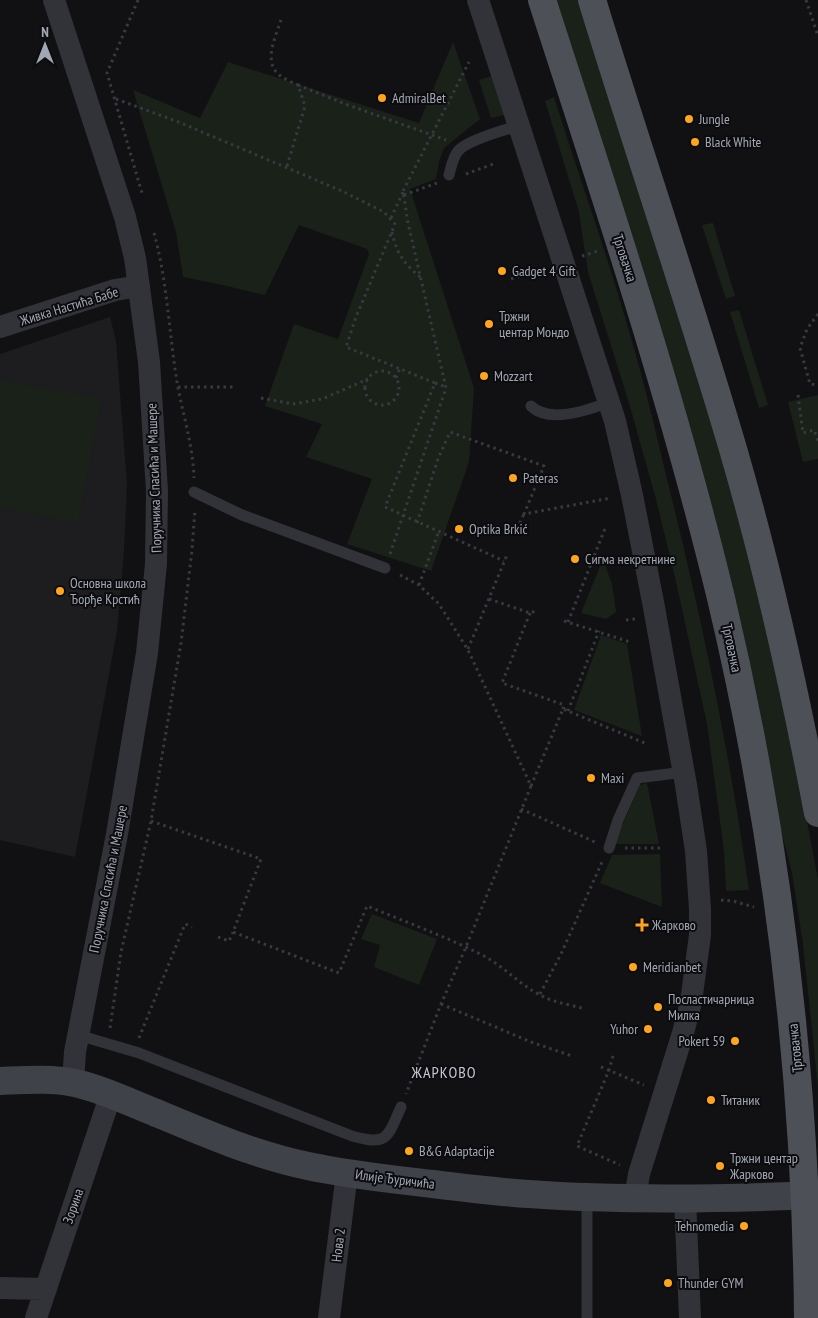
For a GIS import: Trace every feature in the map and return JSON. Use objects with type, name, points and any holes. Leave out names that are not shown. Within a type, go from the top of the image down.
[{"type":"main road","name":"Трговачка","points":[[542,0],[658,365],[697,504],[725,618],[754,754],[786,964],[812,1195],[808,1318]]},
{"type":"main road","points":[[592,0],[733,450],[767,573],[790,672],[818,813]]},
{"type":"street","name":"Поручника Спасића и Машере","points":[[54,0],[125,217],[139,286],[149,362],[157,491],[157,542],[153,606],[147,653],[117,834],[75,1052],[73,1083]]},
{"type":"street","points":[[478,0],[609,402],[632,495],[684,772],[696,851],[700,935],[690,1002],[683,1032],[639,1174],[636,1198]]},
{"type":"street","name":"Живка Настића Бабе","points":[[0,328],[115,290],[139,286]]},
{"type":"street","name":"Илије Ђуричића","points":[[0,1081],[40,1080],[73,1083],[111,1094],[232,1143],[307,1166],[347,1173],[462,1188],[587,1197],[686,1199],[812,1195]]},
{"type":"street","name":"Зорина","points":[[36,1318],[111,1094]]},
{"type":"street","name":"Нова 2","points":[[329,1318],[347,1173]]},
{"type":"street","points":[[686,1199],[690,1318]]},
{"type":"street","points":[[0,1288],[46,1289]]},
{"type":"lane","points":[[449,175],[453,160],[460,149],[491,133],[518,126]]},
{"type":"lane","points":[[532,406],[536,411],[560,415],[591,409],[609,402]]},
{"type":"lane","points":[[194,492],[242,515],[385,568]]},
{"type":"lane","points":[[609,848],[618,820],[637,778],[684,772]]},
{"type":"lane","points":[[78,1035],[137,1051],[342,1132],[369,1140],[381,1140],[389,1133],[401,1107]]},
{"type":"lane","points":[[587,1197],[587,1318]]},
{"type":"path","points":[[806,0],[818,36]]},
{"type":"path","points":[[281,20],[273,45],[271,63],[278,74],[298,85],[348,105],[450,141]]},
{"type":"path","points":[[391,218],[469,62]]},
{"type":"path","points":[[287,166],[305,106],[298,85]]},
{"type":"path","points":[[116,99],[176,120],[245,151],[287,166],[384,212],[391,218],[395,224],[346,347],[446,388]]},
{"type":"path","points":[[466,174],[496,163]]},
{"type":"path","points":[[404,193],[432,185]]},
{"type":"path","points":[[404,193],[408,223],[446,388],[385,568],[419,584],[439,604],[468,650],[531,786]]},
{"type":"path","points":[[391,232],[395,248],[406,265],[422,280]]},
{"type":"path","points":[[582,256],[599,251]]},
{"type":"path","points":[[511,279],[525,275]]},
{"type":"path","points":[[818,314],[807,329],[800,348],[810,384],[818,385]]},
{"type":"path","points":[[396,378],[400,368]]},
{"type":"path","points":[[261,398],[293,404],[322,399],[368,379],[371,375],[381,371],[387,371],[396,378],[399,386],[398,395],[392,402],[383,404],[374,402],[368,396],[366,388],[368,379]]},
{"type":"path","points":[[435,383],[385,507],[504,561]]},
{"type":"path","points":[[178,386],[233,387]]},
{"type":"path","points":[[798,395],[803,433],[814,430],[818,441]]},
{"type":"path","points":[[417,523],[438,459],[450,432],[544,466],[517,529]]},
{"type":"path","points":[[524,514],[632,495]]},
{"type":"path","points":[[568,622],[606,526]]},
{"type":"path","points":[[419,584],[439,531]]},
{"type":"path","points":[[468,650],[507,555]]},
{"type":"path","points":[[489,599],[530,613],[538,610]]},
{"type":"path","points":[[401,1107],[520,808],[563,709],[564,705],[502,683],[530,613]]},
{"type":"path","points":[[564,621],[630,642]]},
{"type":"path","points":[[568,711],[599,631]]},
{"type":"path","points":[[563,709],[647,744]]},
{"type":"path","points":[[520,808],[609,848],[663,848]]},
{"type":"path","points":[[192,927],[185,924],[137,1051],[115,1044],[109,1026],[122,952],[151,821],[261,859],[229,941],[218,938]]},
{"type":"path","points":[[540,994],[561,954],[609,848]]},
{"type":"path","points":[[699,898],[733,901],[757,908]]},
{"type":"path","points":[[233,932],[339,973],[367,906],[466,947],[500,965],[519,981],[545,997],[585,1009]]},
{"type":"path","points":[[441,1004],[499,1029],[572,1056]]},
{"type":"path","points":[[613,1056],[577,1146],[622,1166]]},
{"type":"path","points":[[601,1067],[647,1087],[664,1090]]},
{"type":"shaded area","points":[[554,0],[581,0],[679,312],[746,539],[794,753],[818,879],[818,1087],[803,944],[792,873]]},
{"type":"shaded area","points":[[453,42],[480,119],[444,148],[436,179],[410,189],[474,388],[469,462],[431,571],[347,544],[372,479],[306,457],[322,424],[265,406],[294,324],[338,339],[369,254],[367,249],[299,225],[265,295],[183,277],[176,232],[133,90],[200,118],[228,62],[419,123]]},
{"type":"shaded area","points":[[495,75],[505,115],[491,118],[479,80]]},
{"type":"shaded area","points":[[554,97],[619,299],[650,407],[693,587],[714,687],[733,788],[749,890],[726,891],[724,851],[707,724],[656,499],[629,403],[588,272],[579,212],[545,101]]},
{"type":"shaded area","points":[[713,223],[735,296],[726,299],[702,225]]},
{"type":"shaded area","points":[[739,310],[768,405],[759,408],[730,312]]},
{"type":"shaded area","name":"Основна школа Ђорђе Крстић","points":[[110,317],[116,341],[127,485],[124,551],[117,631],[75,857],[0,840],[0,354]]},
{"type":"shaded area","points":[[0,380],[102,399],[78,523],[0,507]]},
{"type":"shaded area","points":[[818,395],[818,459],[803,462],[788,402]]},
{"type":"shaded area","points":[[603,559],[612,584],[616,612],[606,619],[581,613]]},
{"type":"shaded area","points":[[601,635],[627,644],[642,736],[574,710]]},
{"type":"shaded area","points":[[647,783],[659,844],[614,844],[640,785]]},
{"type":"shaded area","points":[[660,854],[662,907],[600,883],[612,855]]},
{"type":"shaded area","points":[[372,914],[437,939],[419,985],[374,967],[380,945],[361,939]]},
{"type":"place","name":"AdmiralBet","points":[[382,98]]},
{"type":"place","name":"Jungle","points":[[689,119]]},
{"type":"place","name":"Black White","points":[[695,142]]},
{"type":"place","name":"Gadget 4 Gift","points":[[502,271]]},
{"type":"place","name":"Тржни центар Мондо","points":[[489,324]]},
{"type":"place","name":"Mozzart","points":[[484,376]]},
{"type":"place","name":"Pateras","points":[[513,478]]},
{"type":"place","name":"Optika Brkić","points":[[459,529]]},
{"type":"place","name":"Сигма некретнине","points":[[575,559]]},
{"type":"place","name":"Основна школа Ђорђе Крстић","points":[[60,591]]},
{"type":"place","name":"Maxi","points":[[591,778]]},
{"type":"place","name":"Жарково","points":[[642,925]]},
{"type":"place","name":"Meridianbet","points":[[633,967]]},
{"type":"place","name":"Посластичарница Милка","points":[[658,1007]]},
{"type":"place","name":"Yuhor","points":[[648,1029]]},
{"type":"place","name":"Pokert 59","points":[[735,1041]]},
{"type":"place","name":"Титаник","points":[[711,1100]]},
{"type":"place","name":"B&G Adaptacije","points":[[409,1151]]},
{"type":"place","name":"Тржни центар Жарково","points":[[720,1166]]},
{"type":"place","name":"Tehnomedia","points":[[744,1226]]},
{"type":"place","name":"Thunder GYM","points":[[668,1283]]},
{"type":"district","name":"ЖАРКОВО","points":[[444,1072]]}]
